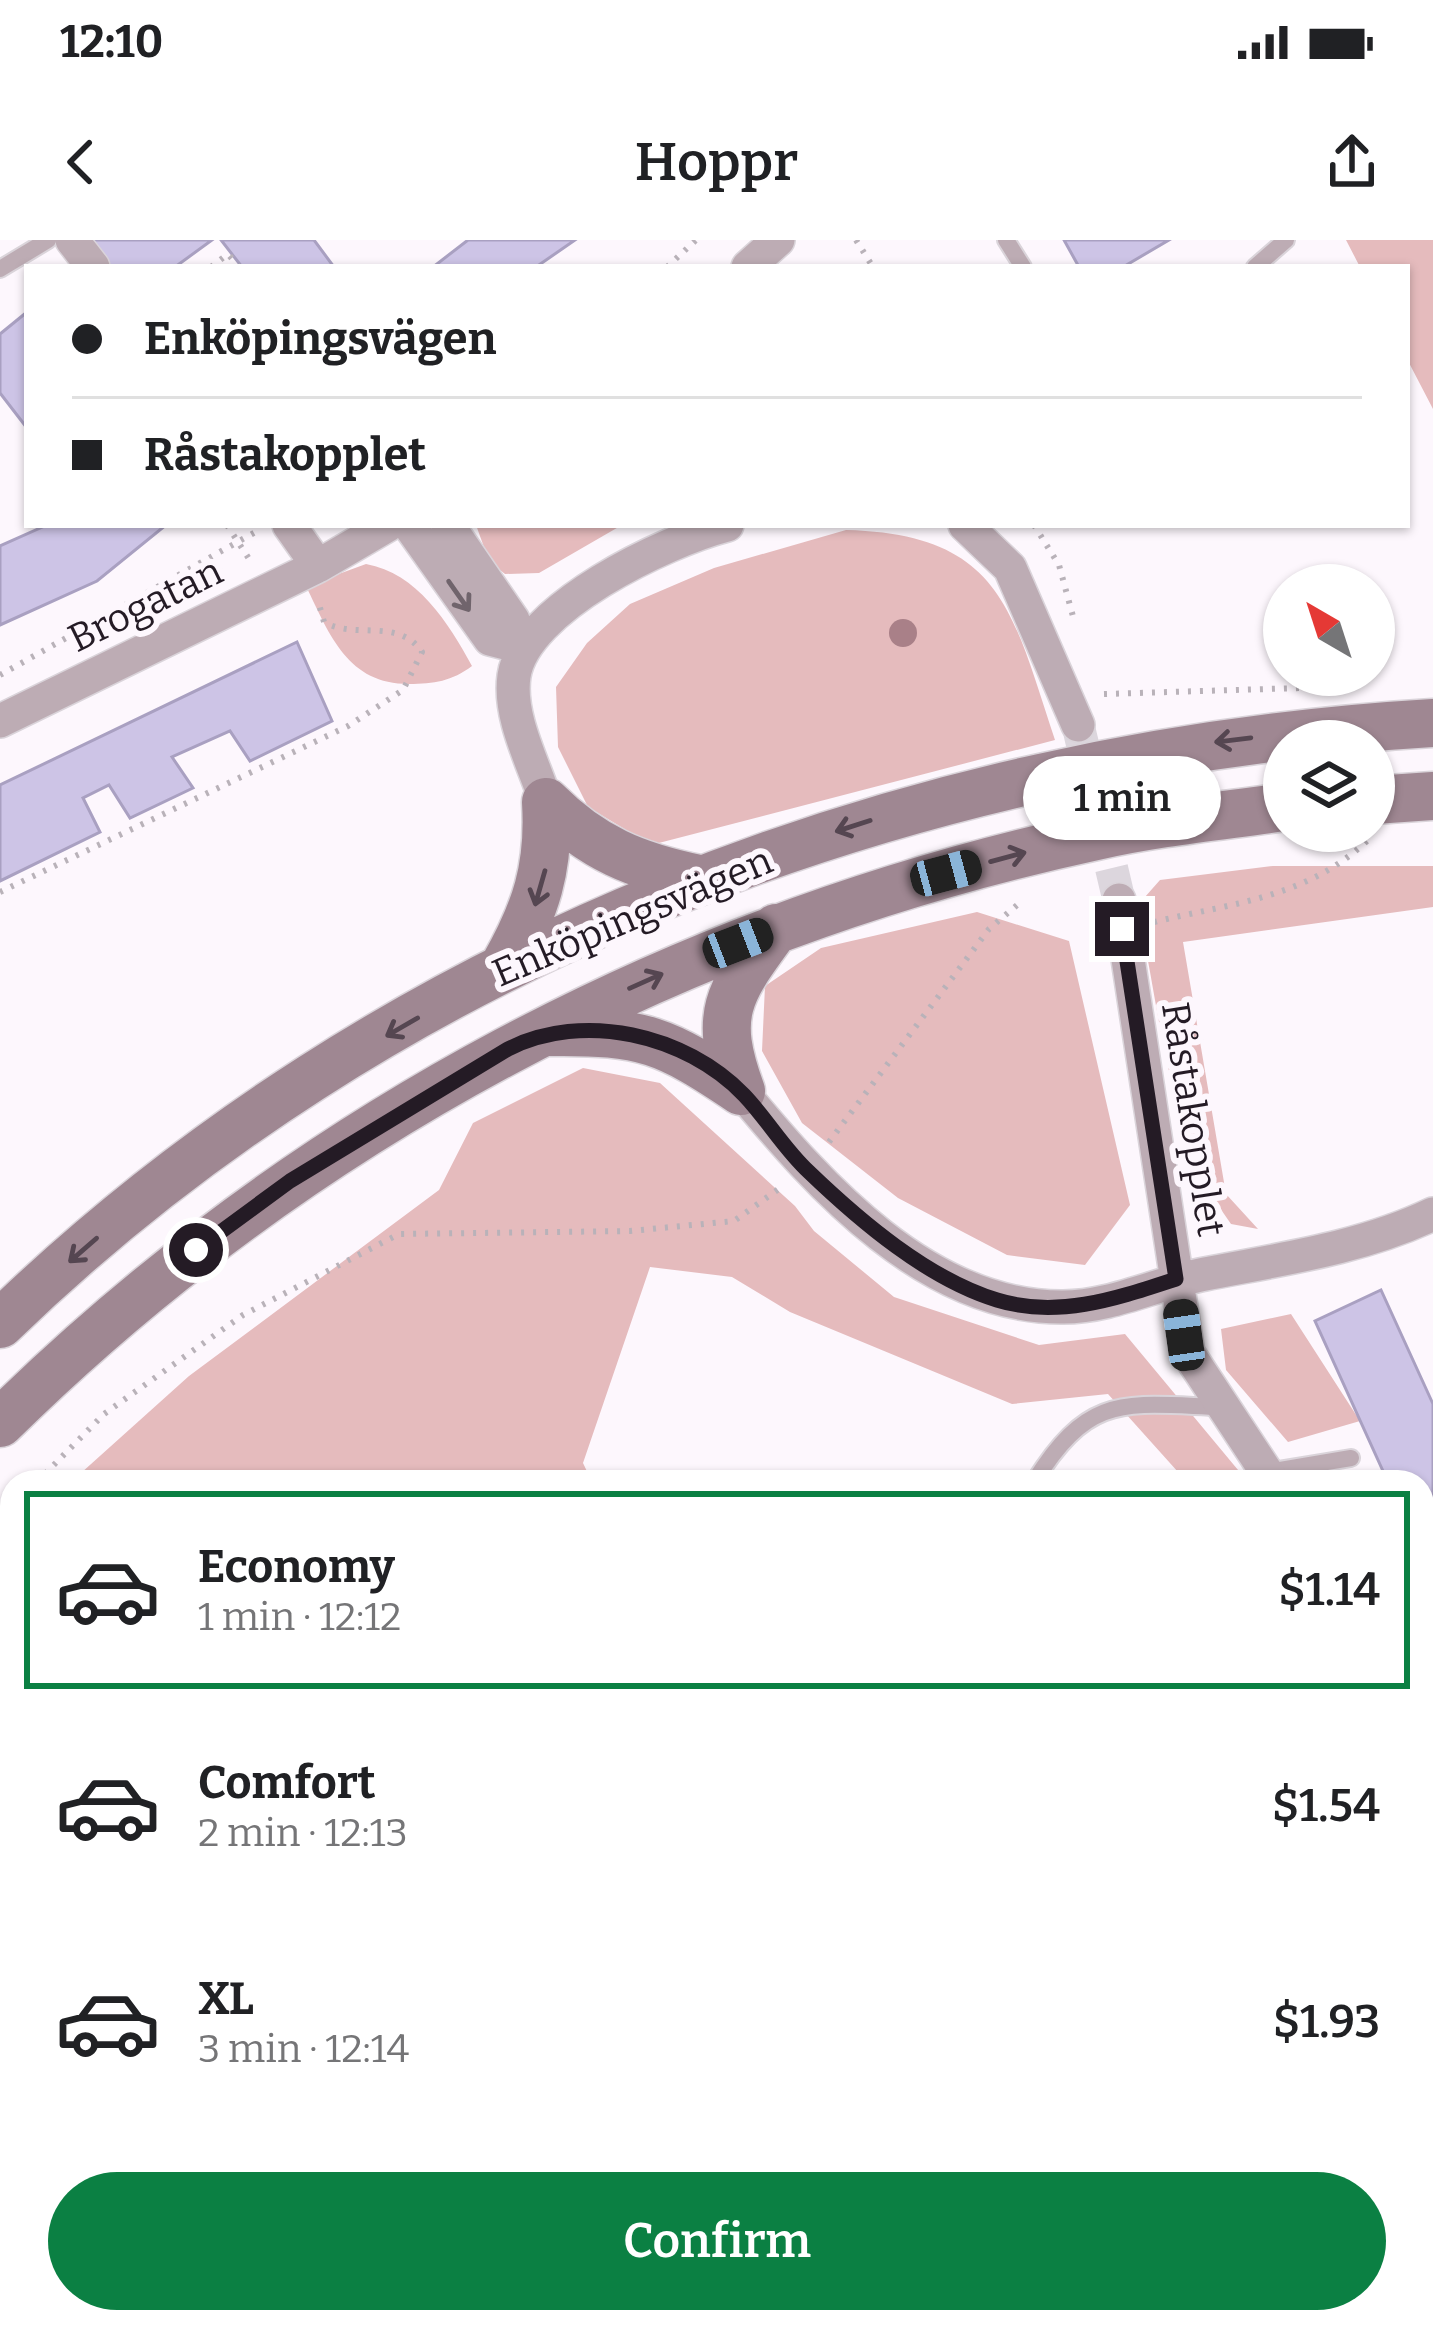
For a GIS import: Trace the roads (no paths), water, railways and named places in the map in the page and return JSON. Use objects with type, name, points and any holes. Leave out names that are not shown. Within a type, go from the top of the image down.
[{"type":"main road","name":"Enköpingsvägen","points":[[0,1324],[116,1222],[235,1131],[503,968],[699,879],[862,823],[1096,762],[1333,728],[1433,723]]},
{"type":"main road","points":[[1395,811],[1433,796]]},
{"type":"main road","points":[[547,802],[576,832],[612,854],[699,879]]},
{"type":"main road","points":[[503,968],[544,885],[547,802]]},
{"type":"main road","name":"Enköpingsvägen","points":[[0,1423],[108,1322],[290,1181],[406,1107],[541,1032],[776,928],[909,883],[1060,844],[1263,810]]},
{"type":"main road","points":[[741,1091],[723,1022],[731,993],[776,928]]},
{"type":"main road","points":[[541,1032],[620,1031],[652,1039],[741,1091]]},
{"type":"street","points":[[72,240],[91,264]]},
{"type":"street","points":[[751,264],[778,240]]},
{"type":"street","points":[[291,528],[318,566]]},
{"type":"street","name":"Brogatan","points":[[0,721],[318,566],[383,528]]},
{"type":"street","points":[[411,528],[490,639],[521,647]]},
{"type":"street","points":[[450,528],[513,620],[521,647],[513,704],[547,802]]},
{"type":"street","points":[[521,647],[554,614],[628,566],[720,528]]},
{"type":"street","points":[[967,528],[1010,568],[1086,710]]},
{"type":"street","name":"Råstakopplet","points":[[1120,915],[1187,1353],[1264,1470]]},
{"type":"street","points":[[741,1091],[806,1170],[861,1218],[920,1261],[998,1300],[1061,1307],[1099,1304],[1176,1279],[1330,1250],[1433,1214]]},
{"type":"lane","points":[[0,269],[48,240]]},
{"type":"lane","points":[[1258,264],[1286,240]]},
{"type":"lane","points":[[1041,1470],[1061,1438],[1100,1412],[1127,1404],[1220,1407]]},
{"type":"lane","points":[[1299,1470],[1351,1458]]},
{"type":"tunnel","points":[[1078,725],[1119,900]]}]
